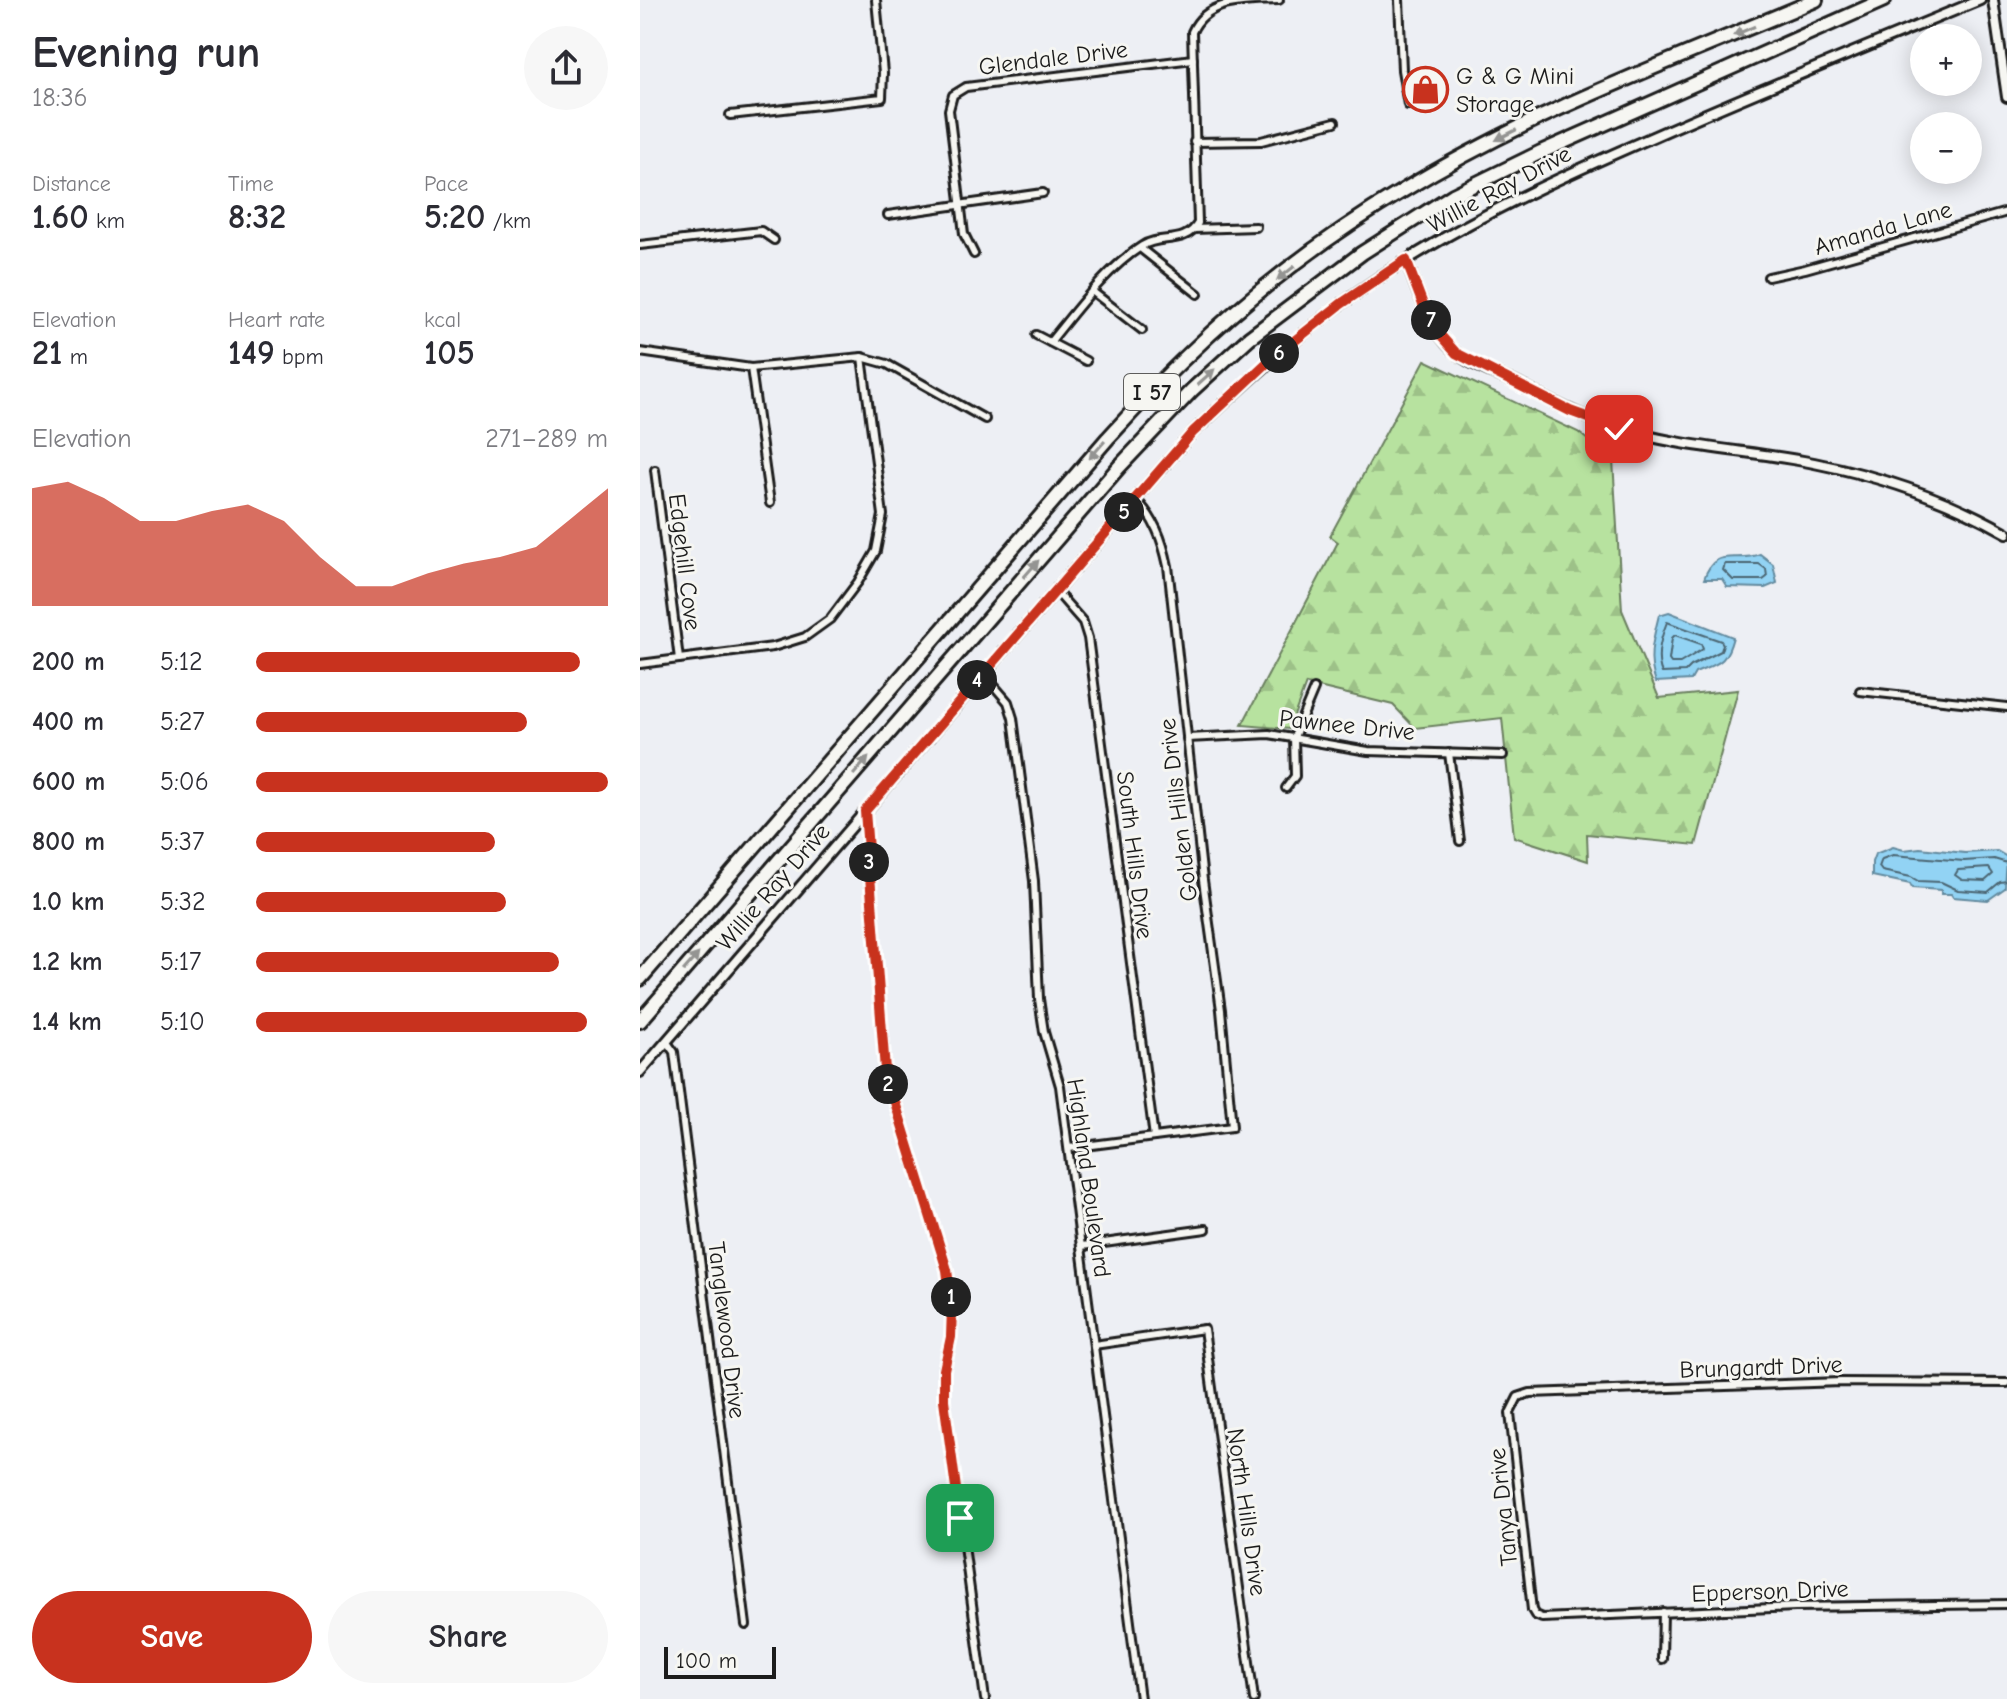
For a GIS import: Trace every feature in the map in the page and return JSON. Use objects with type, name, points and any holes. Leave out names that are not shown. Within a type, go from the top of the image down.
[{"type":"highway","name":"I 57","points":[[640,979],[1108,438],[1188,355],[1251,300],[1345,229],[1403,190],[1468,154],[1533,120],[1816,0]]},
{"type":"highway","name":"I 57","points":[[640,1021],[1119,467],[1192,390],[1249,338],[1362,253],[1453,195],[1541,152],[1884,0]]},
{"type":"street","points":[[730,115],[882,98],[884,87],[876,0]]},
{"type":"street","points":[[1194,229],[1198,215],[1192,32],[1204,10],[1226,2],[1279,0]]},
{"type":"street","points":[[1399,0],[1402,70],[1408,105]]},
{"type":"street","name":"Willie Ray Drive","points":[[640,1072],[1193,432],[1269,361],[1341,304],[1406,260],[1544,184],[1980,0]]},
{"type":"street","points":[[1993,0],[2007,97]]},
{"type":"street","name":"Glendale Drive","points":[[974,254],[964,234],[949,110],[953,95],[966,87],[1193,59]]},
{"type":"street","points":[[1194,142],[1261,141],[1335,122]]},
{"type":"street","points":[[888,215],[1043,193]]},
{"type":"street","name":"Amanda Lane","points":[[1768,277],[2007,212]]},
{"type":"street","points":[[1050,342],[1093,292],[1140,248],[1151,242],[1183,237],[1194,229],[1256,227]]},
{"type":"street","points":[[640,245],[761,231],[774,240]]},
{"type":"street","points":[[1140,248],[1198,294]]},
{"type":"street","points":[[1406,260],[1425,310],[1456,353],[1570,411],[1619,429],[1683,443],[1813,463],[1886,480],[1948,502],[2007,533]]},
{"type":"street","points":[[1093,292],[1142,330]]},
{"type":"street","points":[[1036,335],[1086,361]]},
{"type":"street","points":[[640,352],[751,368],[862,357],[887,364],[985,419]]},
{"type":"street","points":[[640,664],[773,647],[805,637],[830,619],[858,582],[876,551],[883,515],[862,357]]},
{"type":"street","points":[[751,368],[770,503]]},
{"type":"street","name":"Edgehill Cove","points":[[655,470],[679,659]]},
{"type":"street","name":"Golden Hills Drive","points":[[1136,499],[1152,517],[1162,537],[1172,593],[1232,1127],[1154,1137]]},
{"type":"street","name":"South Hills Drive","points":[[1055,590],[1083,622],[1088,638],[1154,1137]]},
{"type":"street","name":"Highland Boulevard","points":[[983,673],[1008,702],[1013,718],[1034,881],[1039,999],[1044,1032],[1060,1086],[1069,1148],[1140,1699]]},
{"type":"street","points":[[1286,788],[1295,776],[1294,737],[1314,689]]},
{"type":"street","points":[[1860,691],[2007,707]]},
{"type":"street","name":"Pawnee Drive","points":[[1187,738],[1257,734],[1294,737],[1368,751],[1503,755]]},
{"type":"street","points":[[1449,753],[1460,841]]},
{"type":"street","points":[[865,811],[885,1070],[947,1270],[952,1308],[951,1337],[944,1370],[944,1400],[985,1699]]},
{"type":"street","name":"Tanglewood Drive","points":[[666,1041],[674,1052],[746,1625]]},
{"type":"street","points":[[1069,1148],[1154,1137]]},
{"type":"street","points":[[1082,1246],[1206,1229]]},
{"type":"street","name":"North Hills Drive","points":[[1094,1345],[1204,1329],[1254,1699]]},
{"type":"street","name":"Brungardt Drive","points":[[1518,1397],[1530,1393],[1825,1382],[2007,1383]]},
{"type":"street","name":"Tanya Drive","points":[[1518,1397],[1510,1413],[1535,1615]]},
{"type":"street","name":"Epperson Drive","points":[[1535,1615],[1542,1618],[1795,1607],[2007,1604]]},
{"type":"street","points":[[1662,1659],[1663,1612]]},
{"type":"green space","points":[[1425,360],[1578,432],[1613,460],[1622,610],[1659,698],[1738,690],[1696,845],[1587,834],[1588,861],[1514,837],[1502,718],[1415,728],[1393,705],[1306,684],[1289,729],[1242,725],[1338,542],[1330,536]]},
{"type":"water","points":[[1760,554],[1773,564],[1777,583],[1765,588],[1727,587],[1722,579],[1704,579],[1714,562],[1720,559]]},
{"type":"water","points":[[1669,612],[1733,637],[1724,658],[1695,673],[1691,680],[1656,682],[1651,657],[1653,641],[1659,615]]},
{"type":"water","points":[[1893,847],[1965,853],[1997,851],[2007,857],[2005,888],[1988,900],[1953,897],[1951,894],[1941,894],[1941,890],[1912,888],[1910,884],[1872,876],[1875,854]]},
{"type":"place","name":"G & G Mini Storage","points":[[1425,90]]},
{"type":"route","points":[[960,1518],[944,1400],[944,1370],[951,1337],[952,1308],[947,1270],[885,1070],[865,811],[1193,432],[1269,361],[1341,304],[1406,260],[1425,310],[1456,353],[1570,411],[1619,429]]}]
